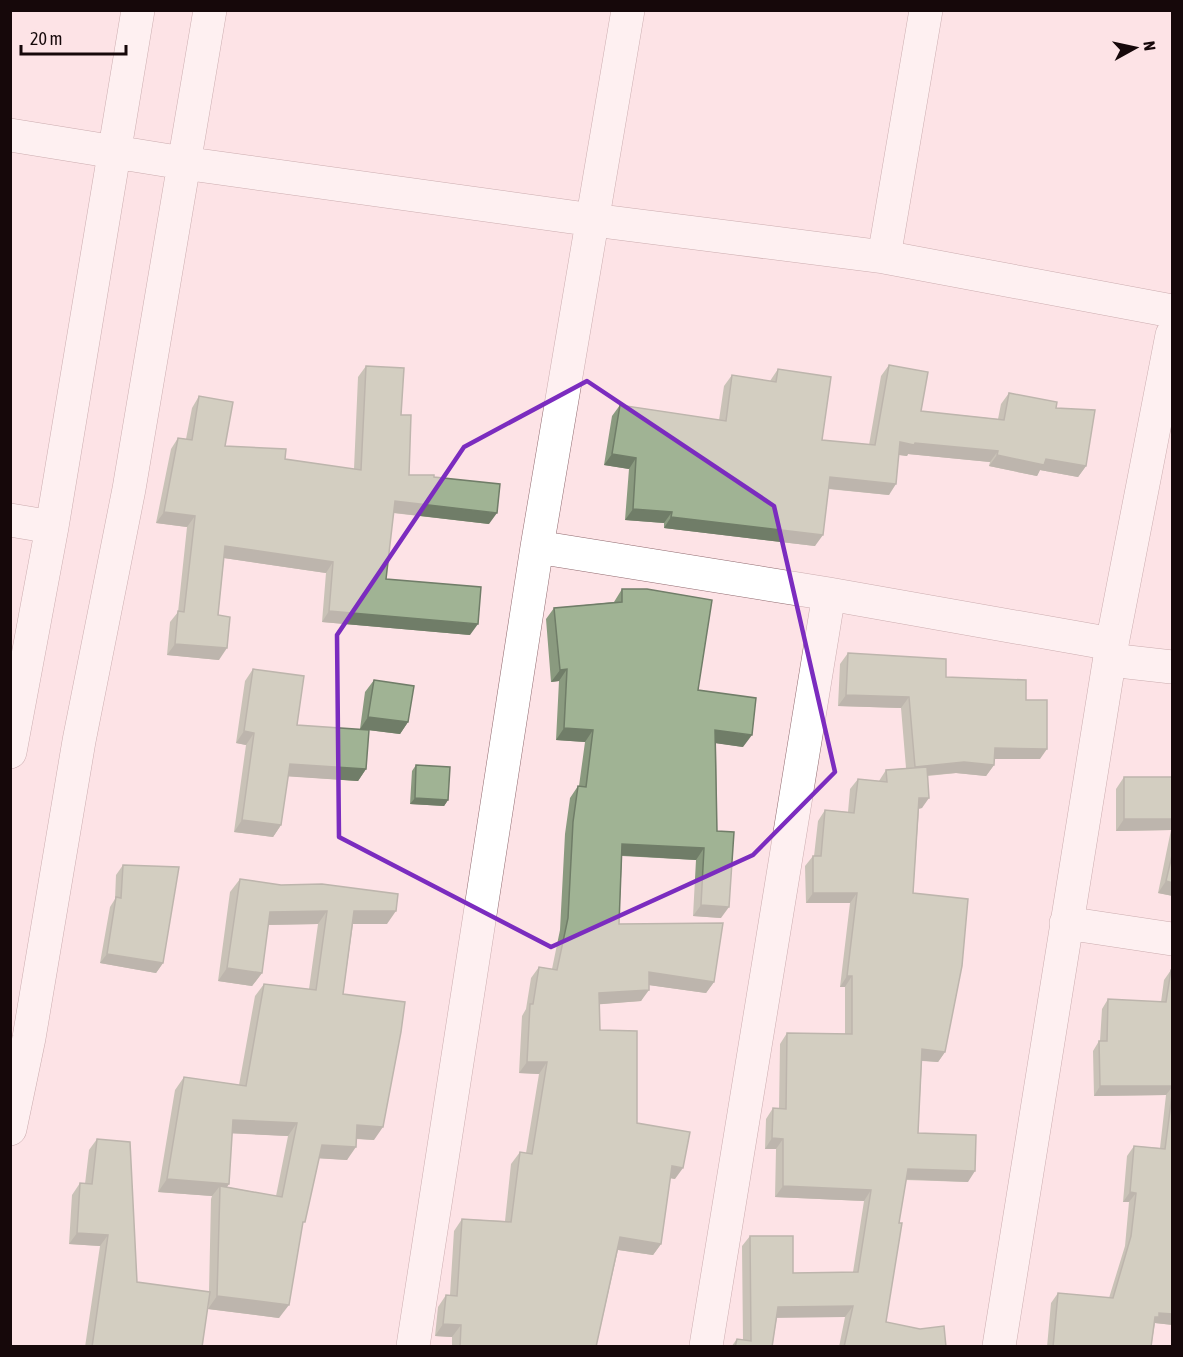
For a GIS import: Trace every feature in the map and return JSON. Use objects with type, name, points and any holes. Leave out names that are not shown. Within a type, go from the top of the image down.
[{"type":"street","points":[[10,752],[52,527],[138,10]]},
{"type":"street","points":[[10,1129],[29,1038],[79,741],[129,489],[210,10]]},
{"type":"street","points":[[413,1347],[537,547],[628,10]]},
{"type":"street","points":[[884,257],[926,10]]},
{"type":"street","points":[[10,135],[183,163],[593,220],[884,257],[1173,311]]},
{"type":"street","points":[[999,1347],[1111,652],[1173,335]]},
{"type":"street","points":[[10,520],[52,527]]},
{"type":"street","points":[[537,547],[829,594],[1111,652],[1173,667]]},
{"type":"street","points":[[706,1347],[829,594]]},
{"type":"street","points":[[1066,923],[1173,939]]},
{"type":"highlighted area","points":[[587,381],[774,506],[835,772],[753,855],[551,947],[339,837],[337,635],[464,447]]},
{"type":"building","points":[[889,365],[928,372],[921,411],[1004,420],[1009,393],[1057,402],[1056,408],[1095,410],[1086,466],[1046,459],[1044,465],[997,455],[998,451],[900,442],[896,484],[830,477],[823,535],[671,517],[672,512],[633,509],[636,458],[612,454],[620,405],[726,421],[732,375],[776,382],[778,369],[831,377],[822,440],[875,445]]},
{"type":"building","points":[[366,366],[404,368],[401,415],[411,415],[409,475],[434,475],[434,477],[500,484],[497,513],[395,501],[386,579],[481,587],[478,624],[329,611],[333,562],[225,546],[218,615],[230,617],[227,648],[175,644],[178,611],[184,612],[195,516],[164,512],[178,438],[192,440],[199,396],[233,402],[225,446],[286,449],[285,459],[361,470]]},
{"type":"building","points":[[622,589],[647,589],[712,600],[698,690],[756,698],[752,735],[715,730],[717,831],[734,832],[729,907],[701,905],[704,848],[622,844],[619,924],[723,923],[714,982],[649,972],[649,990],[599,993],[600,1030],[637,1031],[637,1123],[690,1132],[683,1168],[672,1166],[661,1244],[620,1237],[596,1347],[460,1347],[461,1325],[443,1324],[446,1295],[457,1296],[462,1219],[511,1222],[520,1152],[532,1154],[547,1062],[527,1062],[530,1004],[533,1004],[539,967],[557,970],[568,918],[573,822],[578,786],[586,787],[593,730],[564,728],[567,669],[560,670],[554,608],[622,602]]},
{"type":"building","points":[[848,653],[946,659],[946,677],[1026,680],[1026,700],[1047,700],[1047,749],[995,748],[994,765],[964,762],[915,767],[909,697],[846,695]]},
{"type":"building","points":[[253,669],[304,676],[297,725],[369,730],[366,769],[290,764],[281,825],[242,820],[254,733],[244,731]]},
{"type":"building","points":[[374,680],[414,686],[408,722],[368,717]]},
{"type":"building","points":[[416,765],[450,767],[448,800],[415,798]]},
{"type":"building","points":[[927,767],[929,798],[919,798],[913,893],[968,899],[962,966],[945,1052],[922,1049],[918,1133],[976,1135],[975,1171],[908,1169],[886,1322],[920,1329],[944,1326],[946,1347],[844,1347],[853,1306],[778,1307],[772,1347],[735,1347],[737,1339],[751,1341],[750,1236],[793,1236],[793,1273],[858,1272],[871,1190],[783,1186],[783,1139],[772,1138],[773,1108],[786,1109],[787,1033],[852,1034],[852,976],[847,976],[857,893],[813,893],[813,856],[821,856],[825,810],[854,813],[858,779],[887,782],[886,770]]},
{"type":"building","points":[[1124,777],[1173,777],[1173,819],[1124,819]]},
{"type":"building","points":[[1173,851],[1173,883],[1166,881]]},
{"type":"building","points":[[123,865],[179,867],[163,963],[107,954],[116,897],[121,898]]},
{"type":"building","points":[[240,879],[281,885],[322,884],[398,894],[396,911],[354,911],[343,994],[405,1002],[383,1127],[357,1125],[356,1147],[322,1145],[305,1222],[303,1222],[289,1305],[217,1296],[220,1186],[282,1197],[297,1123],[233,1120],[229,1184],[167,1179],[184,1077],[246,1086],[264,984],[316,990],[327,911],[270,912],[262,973],[227,968]]},
{"type":"building","points":[[1171,970],[1173,970],[1173,1086],[1100,1086],[1099,1041],[1107,1041],[1108,999],[1166,1002]]},
{"type":"building","points":[[1173,1087],[1173,1314],[1159,1313],[1159,1317],[1155,1317],[1151,1347],[1053,1347],[1058,1293],[1113,1298],[1131,1236],[1136,1193],[1130,1192],[1134,1146],[1165,1149]]},
{"type":"building","points":[[97,1139],[130,1142],[137,1282],[210,1292],[202,1347],[92,1347],[108,1235],[77,1233],[80,1183],[92,1184]]}]
